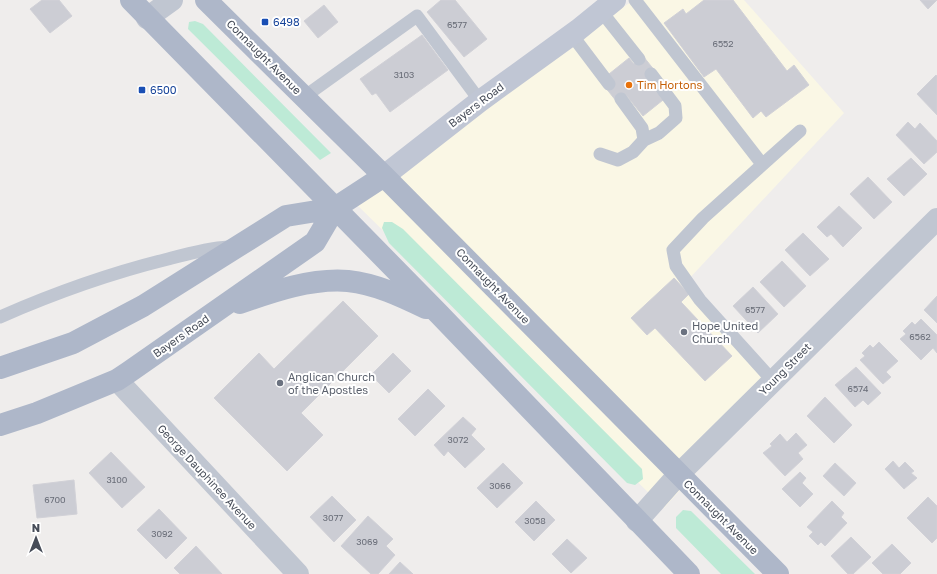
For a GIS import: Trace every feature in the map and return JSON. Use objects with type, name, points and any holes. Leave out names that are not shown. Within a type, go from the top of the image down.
[{"type":"main road","points":[[131,0],[147,18],[440,314],[689,574]]},
{"type":"main road","name":"Connaught Avenue","points":[[206,0],[384,176],[778,574]]},
{"type":"main road","name":"Bayers Road","points":[[3,371],[74,343],[143,306],[286,216],[335,208],[384,176],[480,101],[572,35],[608,6]]},
{"type":"main road","name":"Bayers Road","points":[[0,425],[37,413],[117,380],[315,242],[335,208]]},
{"type":"main road","points":[[215,312],[262,295],[298,286],[348,281],[395,292],[440,314]]},
{"type":"street","points":[[147,18],[172,0]]},
{"type":"street","name":"Young Street","points":[[637,521],[678,474],[937,219]]},
{"type":"street","name":"George Dauphinee Avenue","points":[[117,380],[298,574]]},
{"type":"lane","points":[[635,0],[762,164]]},
{"type":"lane","points":[[608,6],[639,59]]},
{"type":"lane","points":[[304,97],[417,16],[480,101]]},
{"type":"lane","points":[[572,35],[609,84]]},
{"type":"lane","points":[[600,154],[618,160],[633,152],[644,140],[659,133],[676,118],[675,106],[651,74]]},
{"type":"lane","points":[[621,99],[642,128],[644,140]]},
{"type":"lane","points":[[773,381],[700,300],[676,266],[674,250],[703,218],[800,131]]},
{"type":"lane","name":"Bayers Road","points":[[0,317],[102,276],[223,247],[238,247]]},
{"type":"shaded area","points":[[634,0],[744,0],[844,113],[686,282],[775,385],[664,508],[343,191]]},
{"type":"green space","points":[[195,21],[203,24],[331,153],[320,160],[188,29],[189,22]]},
{"type":"green space","points":[[384,222],[392,222],[403,229],[642,469],[643,479],[635,485],[627,483],[389,243],[382,228]]},
{"type":"green space","points":[[683,510],[691,511],[755,574],[721,574],[676,528],[676,517]]},
{"type":"building","points":[[42,0],[59,0],[72,16],[50,33],[30,9]]},
{"type":"building","points":[[441,0],[455,0],[487,39],[464,57],[427,12]]},
{"type":"building","points":[[704,0],[733,0],[787,71],[794,65],[809,85],[766,117],[761,111],[753,118],[716,69],[704,77],[664,23],[683,9],[686,14]]},
{"type":"building","points":[[920,0],[937,0],[928,9]]},
{"type":"building","points":[[324,5],[338,22],[318,38],[304,21]]},
{"type":"building","points":[[422,35],[448,70],[390,112],[376,93],[372,95],[360,79]]},
{"type":"building","name":"Tim Hortons","points":[[643,56],[655,71],[646,79],[663,100],[643,116],[626,95],[617,102],[605,87],[609,74],[629,58],[634,64]]},
{"type":"building","points":[[936,75],[937,76],[937,115],[917,94]]},
{"type":"building","points":[[908,122],[915,129],[920,123],[937,141],[937,152],[924,164],[896,135]]},
{"type":"building","points":[[911,158],[927,174],[904,196],[887,179]]},
{"type":"building","points":[[868,177],[892,202],[874,219],[850,194]]},
{"type":"building","points":[[839,206],[862,228],[843,247],[831,234],[827,237],[817,227]]},
{"type":"building","points":[[803,233],[829,259],[810,276],[785,250]]},
{"type":"building","points":[[782,261],[806,286],[784,307],[760,282]]},
{"type":"building","name":"Hope United Church","points":[[674,278],[689,294],[681,302],[732,356],[705,381],[655,328],[647,335],[631,318]]},
{"type":"building","points":[[753,287],[778,314],[758,333],[733,306]]},
{"type":"building","points":[[937,296],[937,323],[924,310]]},
{"type":"building","name":"Anglican Church of the Apostles","points":[[343,301],[378,336],[301,413],[323,435],[287,471],[214,398],[259,353],[274,369]]},
{"type":"building","points":[[921,319],[937,335],[937,353],[933,348],[921,360],[900,339],[906,334],[903,331],[912,322],[915,325]]},
{"type":"building","points":[[879,342],[898,361],[886,372],[891,377],[883,384],[860,360],[865,356],[862,353],[870,345],[873,348]]},
{"type":"building","points":[[393,353],[411,371],[389,393],[371,375]]},
{"type":"building","points":[[856,367],[881,393],[868,405],[863,400],[855,407],[835,385]]},
{"type":"building","points":[[428,389],[445,406],[415,436],[398,419]]},
{"type":"building","points":[[825,397],[852,425],[834,443],[807,416]]},
{"type":"building","points":[[463,417],[476,429],[471,435],[485,449],[465,468],[448,451],[444,456],[434,445]]},
{"type":"building","points":[[796,433],[807,445],[798,453],[803,459],[785,476],[763,453],[772,446],[770,444],[780,434],[787,442]]},
{"type":"building","points":[[111,452],[145,487],[122,508],[89,473]]},
{"type":"building","points":[[893,461],[899,468],[905,462],[914,471],[911,473],[917,478],[904,489],[885,469]]},
{"type":"building","points":[[503,463],[523,483],[497,508],[477,488]]},
{"type":"building","points":[[835,463],[856,483],[844,496],[823,476]]},
{"type":"building","points":[[800,472],[806,478],[802,483],[813,494],[800,507],[782,489]]},
{"type":"building","points":[[74,480],[77,514],[37,518],[33,485]]},
{"type":"building","points":[[332,496],[356,520],[334,542],[310,517]]},
{"type":"building","points":[[928,497],[937,506],[937,538],[932,543],[907,518]]},
{"type":"building","points":[[536,501],[555,520],[534,541],[515,522]]},
{"type":"building","points":[[832,501],[844,513],[841,517],[847,523],[825,546],[821,542],[818,545],[809,536],[813,532],[807,527]]},
{"type":"building","points":[[159,509],[187,538],[166,559],[137,530]]},
{"type":"building","points":[[368,516],[393,539],[386,546],[395,555],[378,574],[371,574],[341,546]]},
{"type":"building","points":[[851,537],[871,557],[853,574],[848,574],[831,556]]},
{"type":"building","points":[[567,539],[587,558],[571,573],[552,554]]},
{"type":"building","points":[[892,544],[911,563],[900,574],[883,574],[872,563]]},
{"type":"building","points":[[196,546],[222,574],[180,574],[174,568]]},
{"type":"building","points":[[400,562],[413,574],[389,574]]},
{"type":"place","name":"6498","points":[[265,22]]},
{"type":"place","name":"Tim Hortons","points":[[629,85]]},
{"type":"place","name":"6500","points":[[142,90]]},
{"type":"place","name":"Hope United Church","points":[[684,332]]},
{"type":"place","name":"Anglican Church of the Apostles","points":[[280,383]]}]
